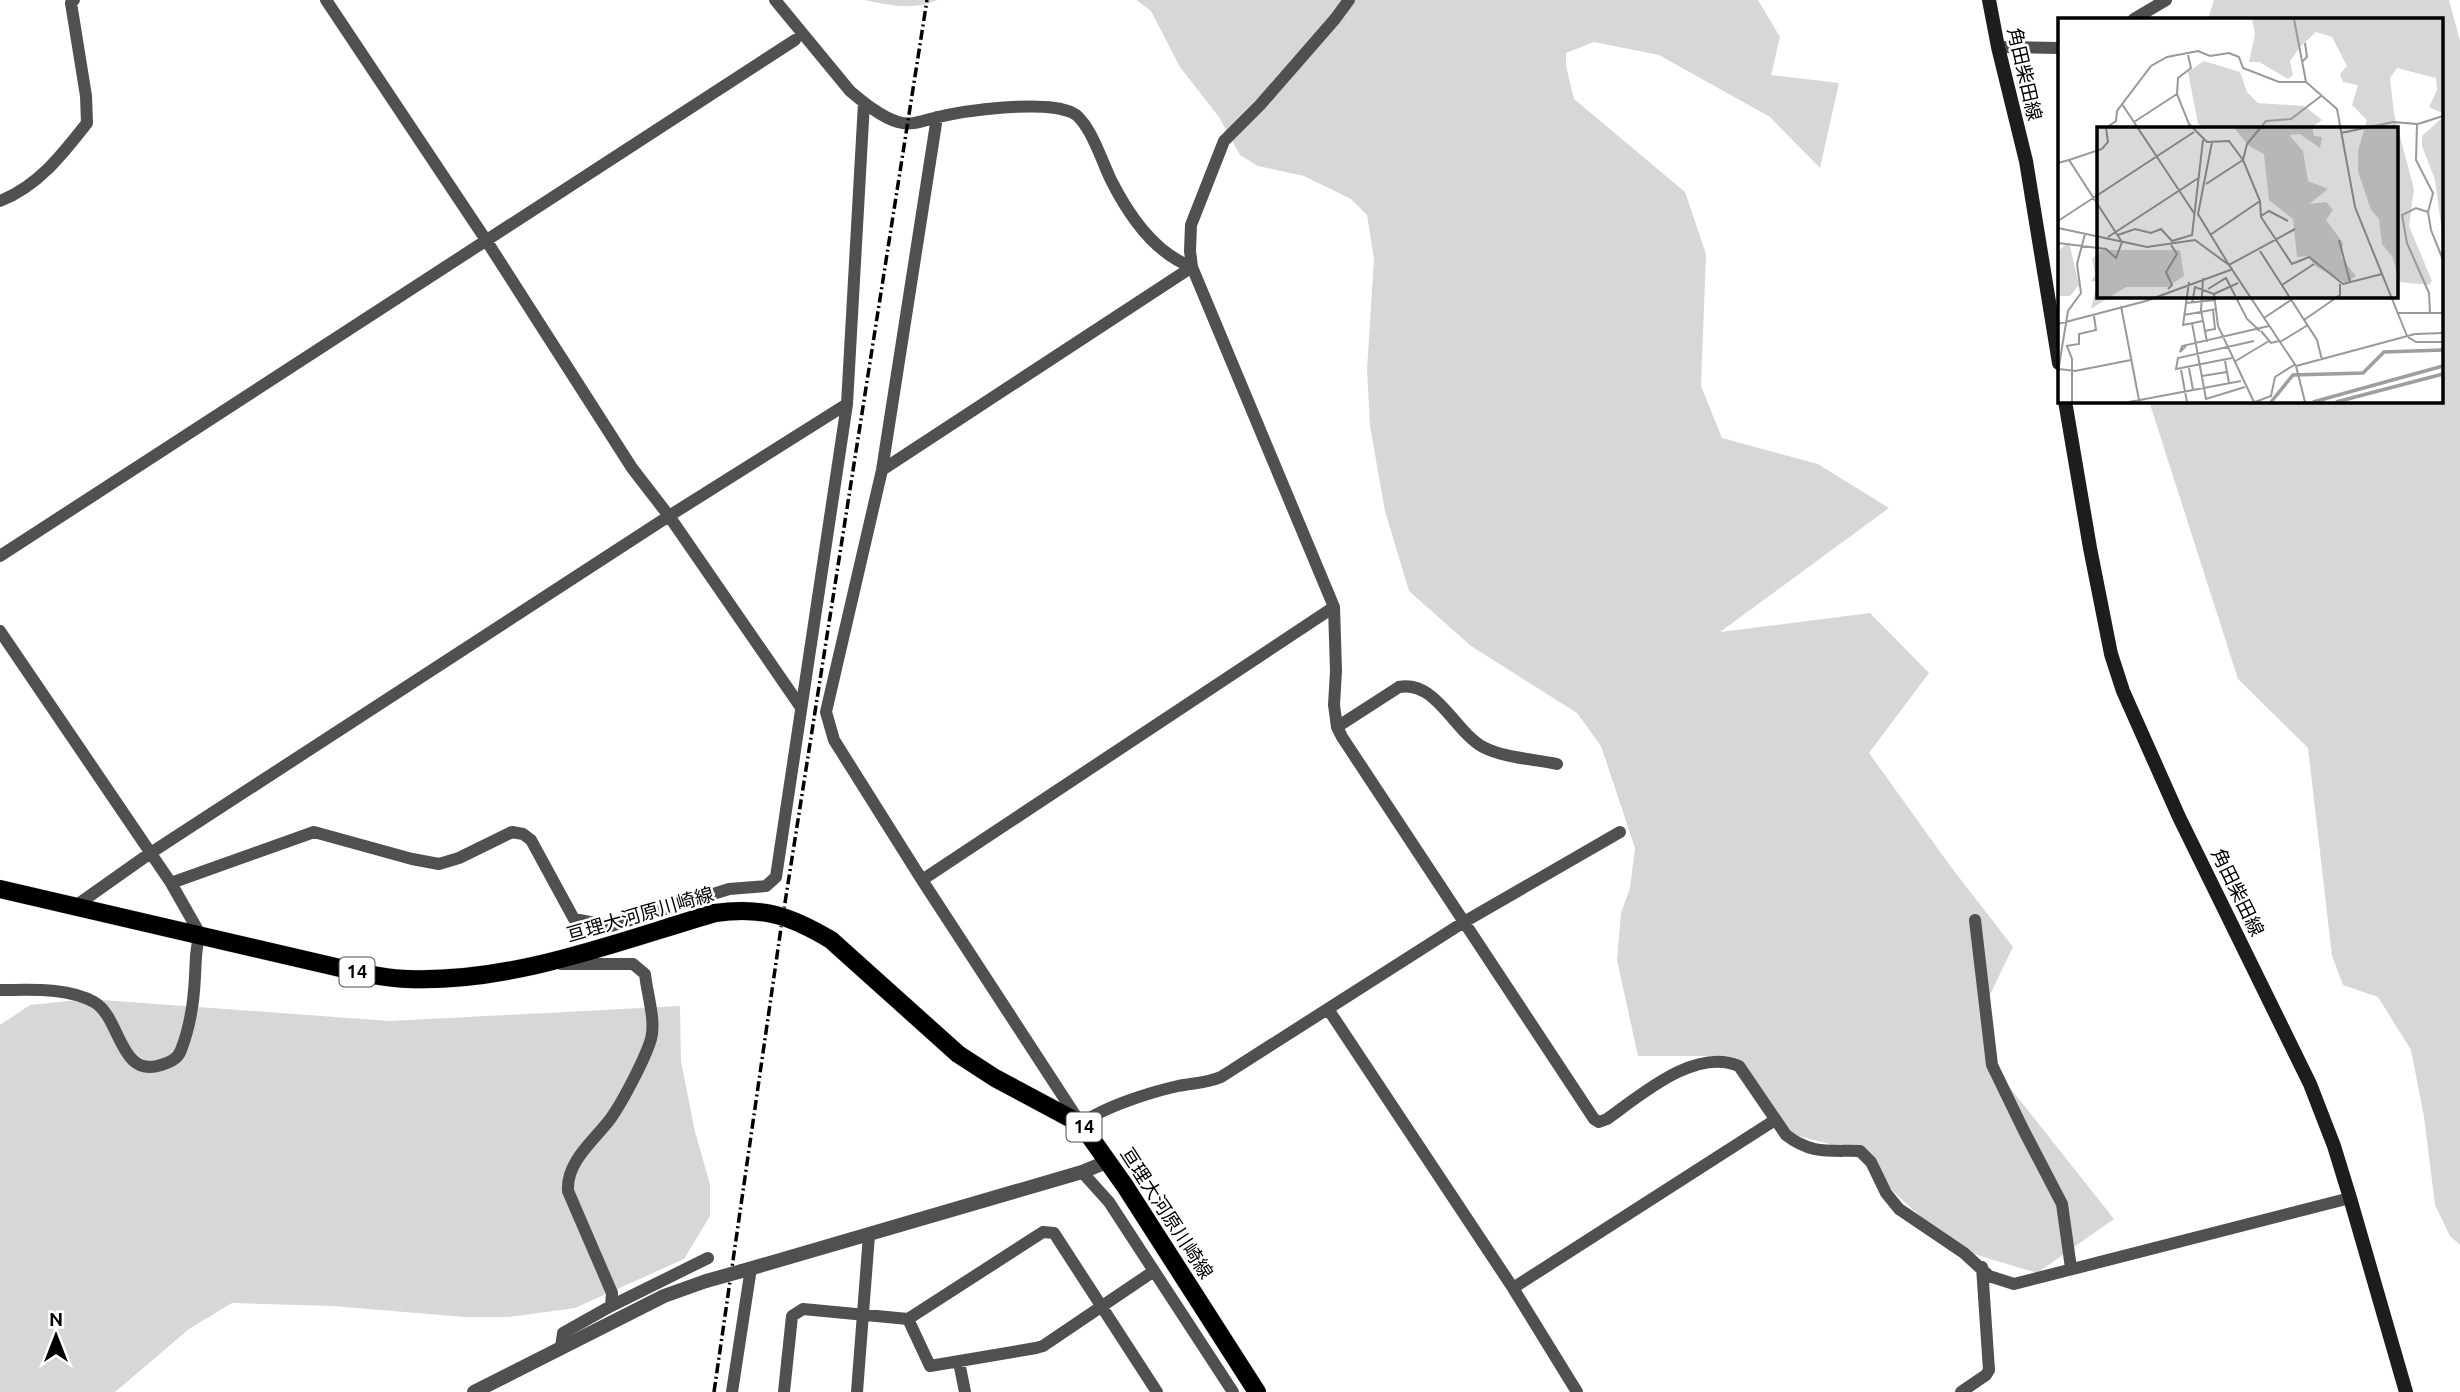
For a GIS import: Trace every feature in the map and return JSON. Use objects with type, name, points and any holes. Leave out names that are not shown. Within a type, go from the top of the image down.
[{"type":"main road","name":"角田柴田線","points":[[1989,0],[2026,161],[2058,357]]},
{"type":"main road","name":"角田柴田線","points":[[2065,402],[2111,654],[2123,691],[2179,817],[2310,1084],[2334,1146],[2406,1392]]},
{"type":"main road","name":"亘理大河原川崎線","points":[[0,889],[366,974],[408,979],[452,978],[533,966],[715,913],[737,910],[800,921],[831,940],[958,1054],[995,1079],[1081,1124],[1097,1166],[1257,1392]]},
{"type":"street","points":[[0,201],[18,194],[40,178],[87,123],[86,96],[74,25],[74,0]]},
{"type":"street","points":[[326,0],[486,240],[632,468],[669,516],[800,706]]},
{"type":"street","points":[[775,0],[850,90],[864,103],[898,122],[918,124],[937,117],[1039,106],[1056,107],[1077,115],[1088,130],[1125,206],[1139,225],[1179,262],[1192,267]]},
{"type":"street","points":[[1349,0],[1269,95],[1224,141],[1191,225],[1192,267],[1334,607],[1334,705],[1337,727],[1594,1119],[1599,1122],[1607,1119],[1666,1078],[1702,1063],[1728,1061],[1740,1066],[1786,1135],[1810,1150],[1860,1151],[1871,1162],[1886,1193],[1899,1209],[1982,1268],[1989,1276],[2014,1284],[2350,1198]]},
{"type":"street","points":[[2136,18],[2166,0]]},
{"type":"street","points":[[0,556],[795,40]]},
{"type":"street","points":[[1998,47],[2058,48]]},
{"type":"street","points":[[171,883],[314,832],[412,859],[439,863],[459,858],[512,832],[523,834],[531,840],[574,919],[611,926],[729,889],[766,886],[776,877],[847,404],[864,103]]},
{"type":"street","points":[[937,117],[882,470],[826,712],[834,740],[1081,1124],[1094,1113],[1165,1089],[1208,1083],[1221,1077],[1464,922],[1620,832]]},
{"type":"street","points":[[882,470],[1192,267]]},
{"type":"street","points":[[74,907],[149,853],[669,516],[847,404]]},
{"type":"street","points":[[922,880],[1334,607]]},
{"type":"street","points":[[0,631],[171,883],[200,934],[195,948],[192,999],[183,1045],[180,1054],[173,1061],[160,1066],[152,1068],[134,1062],[127,1054],[109,1017],[95,1003],[70,994],[0,990]]},
{"type":"street","points":[[1337,727],[1399,687],[1409,685],[1426,692],[1482,746],[1557,764]]},
{"type":"street","points":[[1975,920],[1992,1065],[2062,1204],[2071,1268]]},
{"type":"street","points":[[533,966],[633,964],[645,974],[652,1018],[651,1038],[613,1116],[572,1167],[567,1179],[568,1191],[612,1293],[611,1306]]},
{"type":"street","points":[[1328,1009],[1513,1288],[1577,1392]]},
{"type":"street","points":[[1513,1288],[1775,1120]]},
{"type":"street","points":[[474,1392],[664,1296],[706,1281],[1097,1166],[1109,1202],[1233,1392]]},
{"type":"street","points":[[784,1392],[792,1316],[803,1309],[908,1319],[1043,1232],[1054,1233],[1157,1392]]},
{"type":"street","points":[[858,1392],[869,1235]]},
{"type":"street","points":[[561,1347],[563,1333],[708,1258]]},
{"type":"street","points":[[1961,1392],[1989,1370],[1982,1268]]},
{"type":"street","points":[[732,1392],[747,1270]]},
{"type":"street","points":[[908,1319],[930,1366],[1043,1346],[1154,1271]]},
{"type":"street","points":[[959,1362],[965,1392]]},
{"type":"shaded area","points":[[864,0],[937,0],[910,6]]},
{"type":"shaded area","points":[[1136,0],[1758,0],[1780,37],[1771,75],[1839,83],[1820,168],[1770,117],[1659,55],[1594,42],[1566,53],[1566,66],[1574,99],[1685,192],[1706,254],[1701,386],[1722,438],[1818,464],[1889,508],[1720,632],[1870,613],[1929,673],[1869,753],[1951,867],[2013,947],[1982,1011],[1992,1065],[2114,1219],[2037,1273],[1954,1248],[1848,1149],[1780,1131],[1727,1056],[1638,1056],[1617,960],[1621,913],[1630,888],[1635,848],[1601,746],[1577,713],[1471,646],[1409,591],[1385,511],[1370,426],[1367,369],[1374,259],[1367,215],[1351,199],[1304,176],[1258,166],[1240,155],[1219,117],[1180,67],[1151,11]]},
{"type":"shaded area","points":[[2214,0],[2449,0],[2460,41],[2460,1245],[2450,1236],[2435,1205],[2424,1117],[2411,1050],[2378,997],[2343,985],[2332,956],[2308,748],[2238,679],[2149,402],[2442,402],[2442,18],[2208,18]]},
{"type":"shaded area","points":[[88,999],[390,1021],[680,1006],[681,1061],[695,1132],[710,1184],[710,1216],[684,1259],[575,1308],[509,1317],[465,1317],[333,1306],[232,1303],[189,1329],[115,1392],[0,1392],[0,1025],[30,1005]]},
{"type":"railway","points":[[714,1392],[781,928],[927,0]]}]
